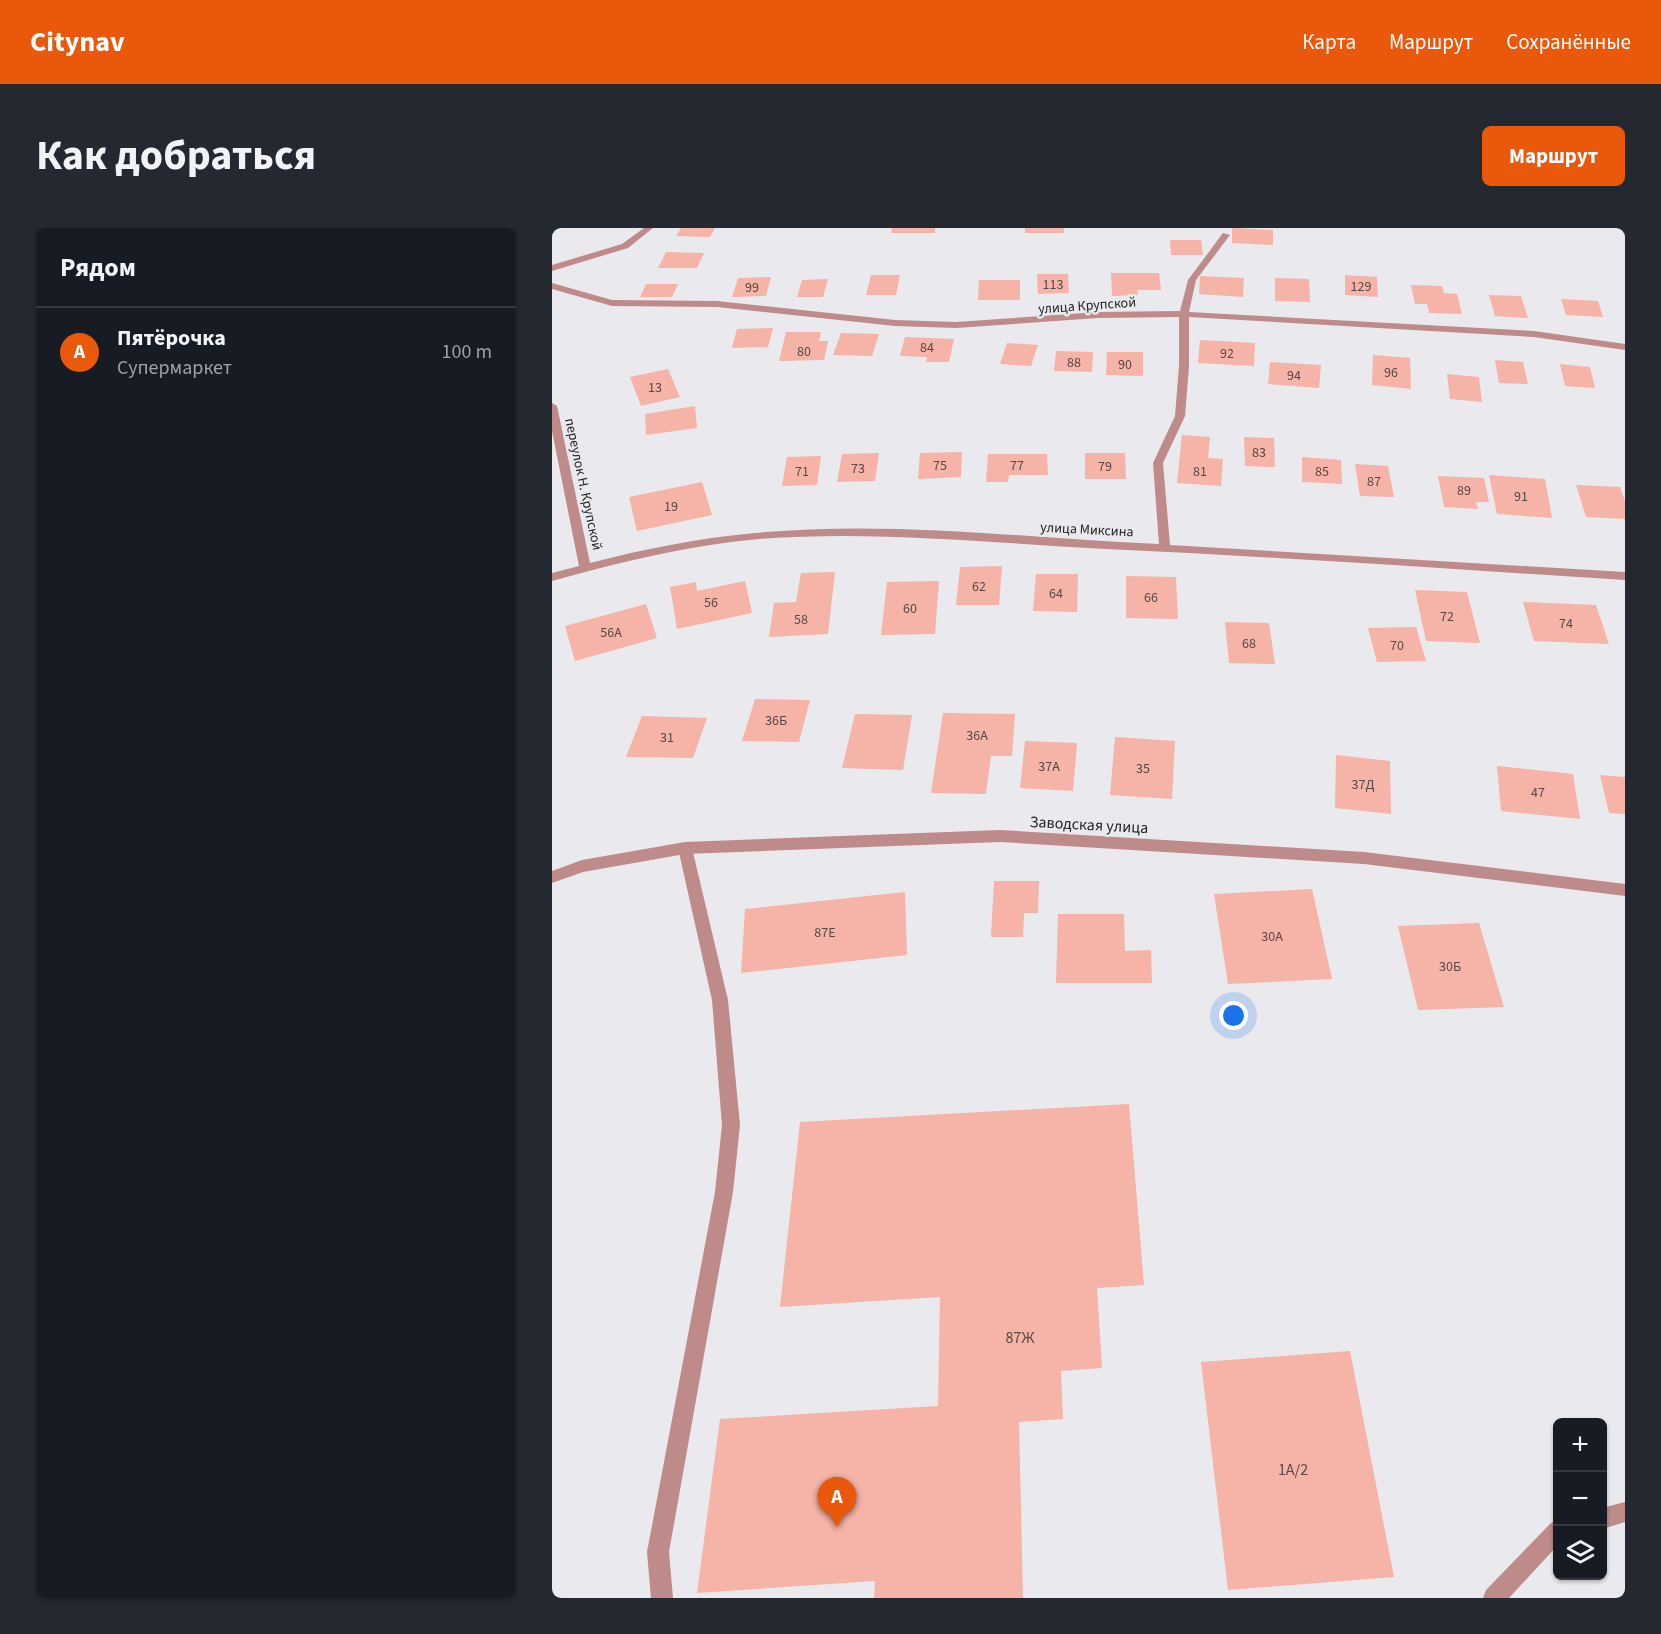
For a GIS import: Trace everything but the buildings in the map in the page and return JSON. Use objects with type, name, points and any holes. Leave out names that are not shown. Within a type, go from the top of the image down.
[{"type":"street","points":[[552,268],[625,246],[648,228]]},
{"type":"street","points":[[1165,548],[1158,463],[1180,416],[1184,366],[1184,314],[1192,280],[1226,235]]},
{"type":"street","name":"улица Крупской","points":[[552,286],[612,303],[717,304],[895,324],[956,325],[1098,315],[1184,314],[1534,334],[1625,347]]},
{"type":"street","name":"переулок Н. Крупской","points":[[552,406],[585,567]]},
{"type":"street","name":"улица Миксина","points":[[552,577],[585,567],[714,542],[783,534],[840,532],[1165,548],[1625,576]]},
{"type":"street","name":"Заводская улица","points":[[552,877],[611,860],[685,848],[1000,837],[1364,858],[1625,890]]},
{"type":"street","points":[[662,1598],[658,1552],[723,1192],[731,1125],[720,1000],[685,848]]},
{"type":"street","points":[[1607,1517],[1625,1512]]},
{"type":"street","points":[[1494,1598],[1553,1535]]},
{"type":"place","name":"Пятёрочка","points":[[837,1527]]}]
